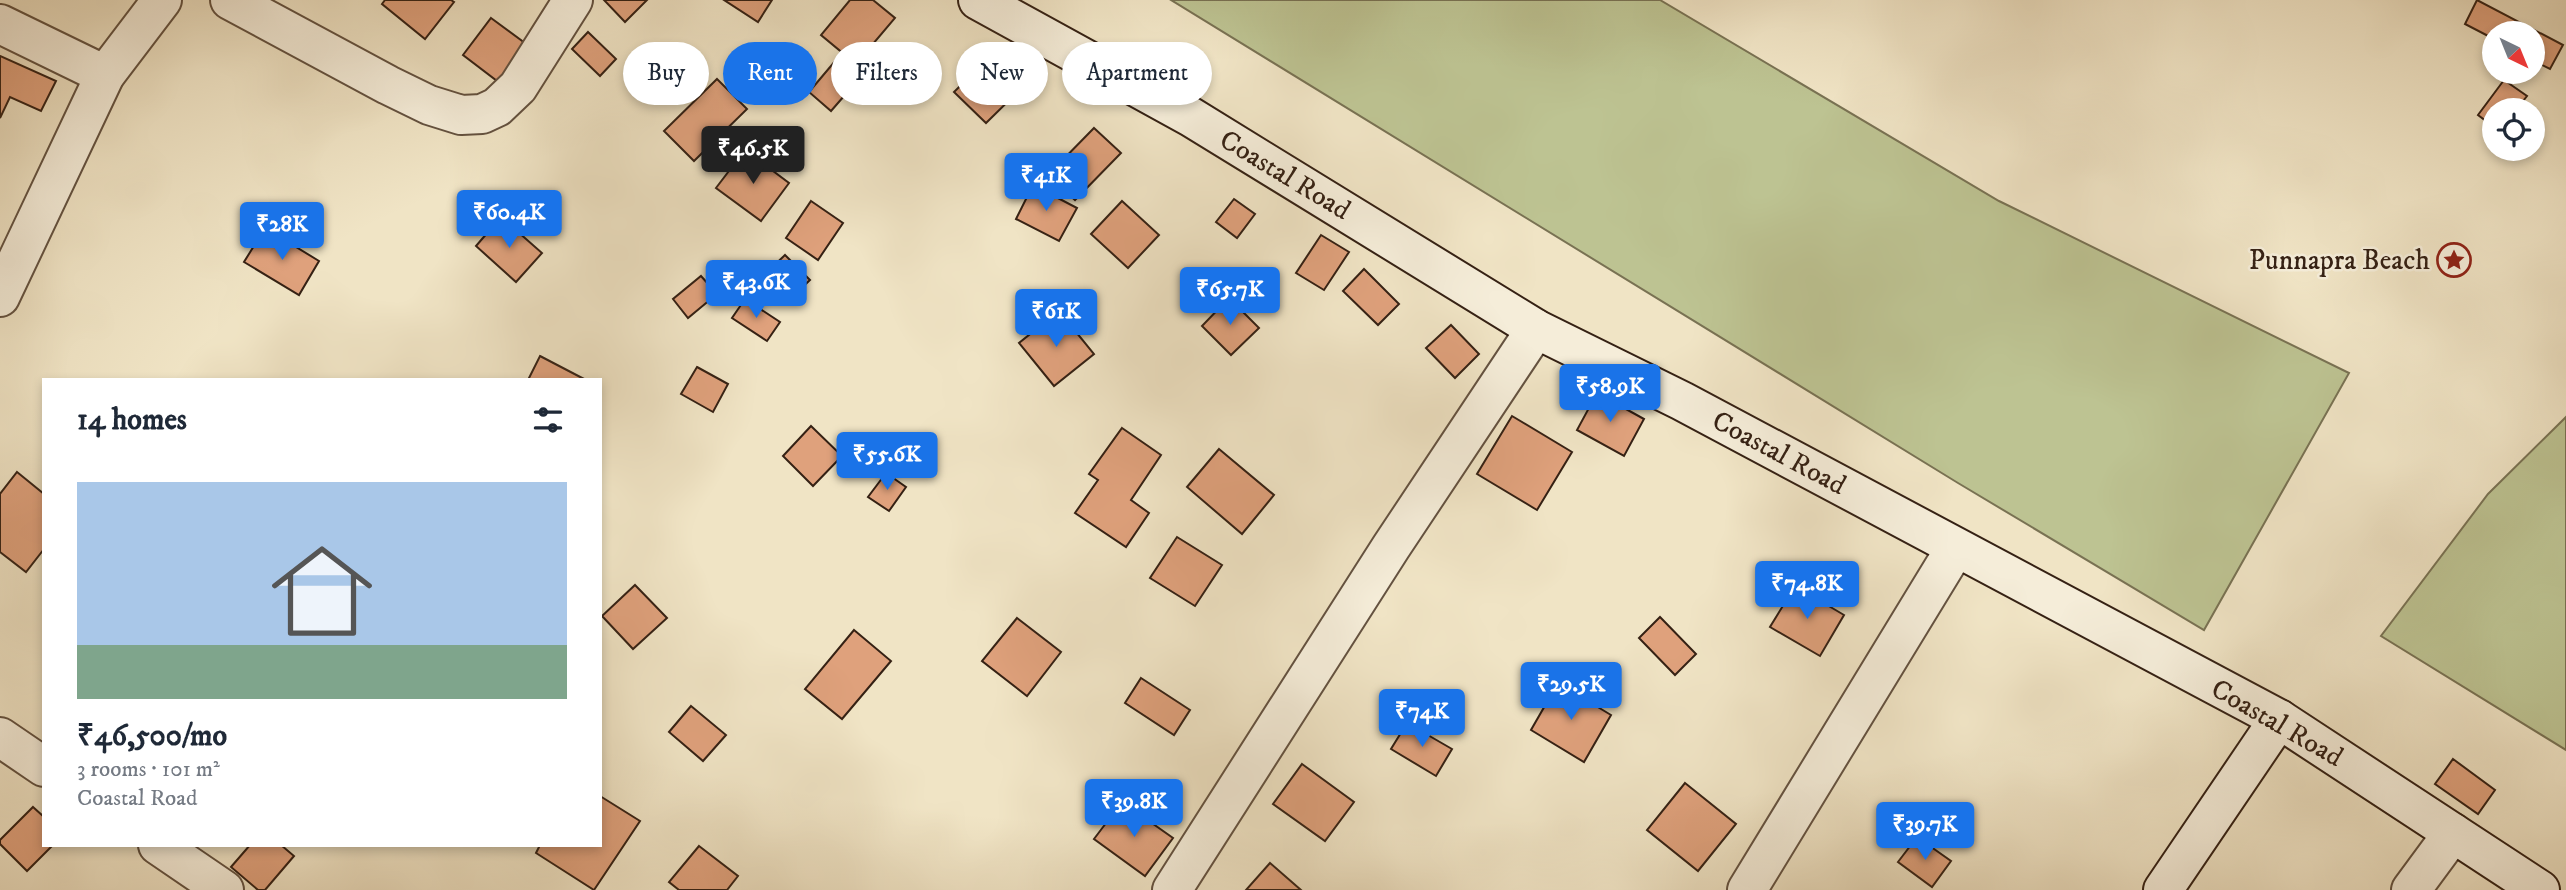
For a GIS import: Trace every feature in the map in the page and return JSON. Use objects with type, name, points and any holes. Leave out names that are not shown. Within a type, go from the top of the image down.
[{"type":"street","points":[[0,297],[105,75],[162,0]]},
{"type":"street","points":[[230,0],[388,85],[429,105],[461,115],[482,114],[498,107],[519,87],[573,0]]},
{"type":"street","name":"Coastal Road","points":[[978,0],[1191,117],[1536,329],[1682,401],[1955,549],[2279,719],[2540,890]]},
{"type":"street","points":[[0,24],[105,75]]},
{"type":"street","points":[[1172,890],[1391,547],[1536,329]]},
{"type":"street","points":[[1747,890],[1955,549]]},
{"type":"street","points":[[2163,890],[2279,719]]},
{"type":"street","points":[[0,737],[42,766]]},
{"type":"street","points":[[2411,890],[2453,834]]},
{"type":"street","points":[[161,847],[224,890]]},
{"type":"green space","points":[[1171,0],[1660,0],[1999,201],[2349,373],[2204,630],[1958,483]]},
{"type":"green space","points":[[2566,417],[2566,750],[2381,636],[2488,494]]},
{"type":"building","points":[[385,0],[454,2],[425,39],[382,4]]},
{"type":"building","points":[[604,0],[647,0],[625,22]]},
{"type":"building","points":[[724,0],[772,0],[758,22]]},
{"type":"building","points":[[850,0],[873,0],[895,18],[875,42],[831,43],[821,35]]},
{"type":"building","points":[[2477,0],[2517,21],[2482,21],[2482,33],[2465,24]]},
{"type":"building","points":[[491,18],[533,49],[505,87],[463,55]]},
{"type":"building","points":[[588,32],[616,59],[600,76],[572,49]]},
{"type":"building","points":[[2545,36],[2563,45],[2550,69],[2545,66]]},
{"type":"building","points":[[0,56],[56,81],[41,111],[10,97],[0,118]]},
{"type":"building","points":[[831,66],[831,105],[836,105],[831,111],[817,99],[817,83]]},
{"type":"building","points":[[717,79],[723,85],[723,105],[743,105],[747,109],[694,161],[664,131],[690,105],[709,105],[709,87]]},
{"type":"building","points":[[2501,84],[2510,84],[2527,96],[2525,98],[2491,98]]},
{"type":"building","points":[[967,105],[1004,105],[986,123]]},
{"type":"building","points":[[1094,128],[1121,153],[1075,200],[1048,175]]},
{"type":"building","points":[[745,150],[789,183],[761,221],[716,188]]},
{"type":"building","points":[[1033,185],[1077,208],[1059,241],[1016,219]]},
{"type":"building","points":[[1234,199],[1255,214],[1237,238],[1216,222]]},
{"type":"building","points":[[811,201],[843,223],[818,260],[786,238]]},
{"type":"building","points":[[1122,201],[1159,235],[1128,268],[1091,234]]},
{"type":"building","points":[[501,217],[542,253],[516,282],[476,246]]},
{"type":"building","points":[[265,228],[319,261],[299,295],[244,262]]},
{"type":"building","points":[[1321,235],[1349,252],[1324,290],[1296,273]]},
{"type":"building","points":[[785,255],[810,280],[790,299],[765,274]]},
{"type":"building","points":[[1364,269],[1399,304],[1378,325],[1343,291]]},
{"type":"building","points":[[701,276],[717,294],[688,318],[673,299]]},
{"type":"building","points":[[1229,298],[1259,328],[1231,355],[1202,326]]},
{"type":"building","points":[[745,299],[780,322],[767,341],[732,318]]},
{"type":"building","points":[[1059,311],[1094,354],[1054,386],[1019,343]]},
{"type":"building","points":[[1451,325],[1479,354],[1455,378],[1426,348]]},
{"type":"building","points":[[540,356],[582,378],[529,378]]},
{"type":"building","points":[[697,367],[728,384],[713,412],[681,394]]},
{"type":"building","points":[[1597,393],[1644,419],[1624,456],[1577,430]]},
{"type":"building","points":[[1512,416],[1572,452],[1537,510],[1477,474]]},
{"type":"building","points":[[811,426],[842,456],[813,486],[783,456]]},
{"type":"building","points":[[1122,428],[1161,455],[1131,500],[1149,513],[1126,547],[1075,513],[1098,480],[1089,474]]},
{"type":"building","points":[[1219,449],[1274,495],[1242,534],[1187,487]]},
{"type":"building","points":[[17,472],[42,492],[42,552],[26,572],[0,552],[0,494]]},
{"type":"building","points":[[886,473],[906,487],[889,511],[868,497]]},
{"type":"building","points":[[1177,537],[1222,565],[1195,606],[1150,578]]},
{"type":"building","points":[[635,585],[667,618],[633,649],[602,616]]},
{"type":"building","points":[[1795,586],[1844,615],[1820,656],[1770,627]]},
{"type":"building","points":[[1660,617],[1696,654],[1675,675],[1639,638]]},
{"type":"building","points":[[1017,618],[1061,652],[1027,696],[982,661]]},
{"type":"building","points":[[854,630],[891,661],[842,719],[805,689]]},
{"type":"building","points":[[1141,678],[1190,710],[1174,735],[1125,703]]},
{"type":"building","points":[[1558,683],[1611,715],[1584,762],[1531,730]]},
{"type":"building","points":[[691,706],[726,735],[703,761],[669,732]]},
{"type":"building","points":[[1407,723],[1452,749],[1436,776],[1391,749]]},
{"type":"building","points":[[2453,759],[2495,790],[2478,814],[2435,784]]},
{"type":"building","points":[[1302,764],[1354,802],[1325,841],[1273,804]]},
{"type":"building","points":[[1685,783],[1736,824],[1698,871],[1647,830]]},
{"type":"building","points":[[602,797],[640,821],[594,890],[536,853],[539,847],[602,847]]},
{"type":"building","points":[[1122,802],[1173,838],[1145,876],[1094,839]]},
{"type":"building","points":[[33,807],[42,815],[42,847],[51,847],[27,871],[0,844],[0,840]]},
{"type":"building","points":[[1917,837],[1951,861],[1932,887],[1898,862]]},
{"type":"building","points":[[699,846],[738,876],[727,890],[679,890],[669,882]]},
{"type":"building","points":[[248,847],[283,847],[294,856],[265,890],[258,890],[231,867]]},
{"type":"building","points":[[1270,863],[1301,890],[1246,890]]},
{"type":"place","name":"Punnapra Beach","points":[[2454,260]]}]
